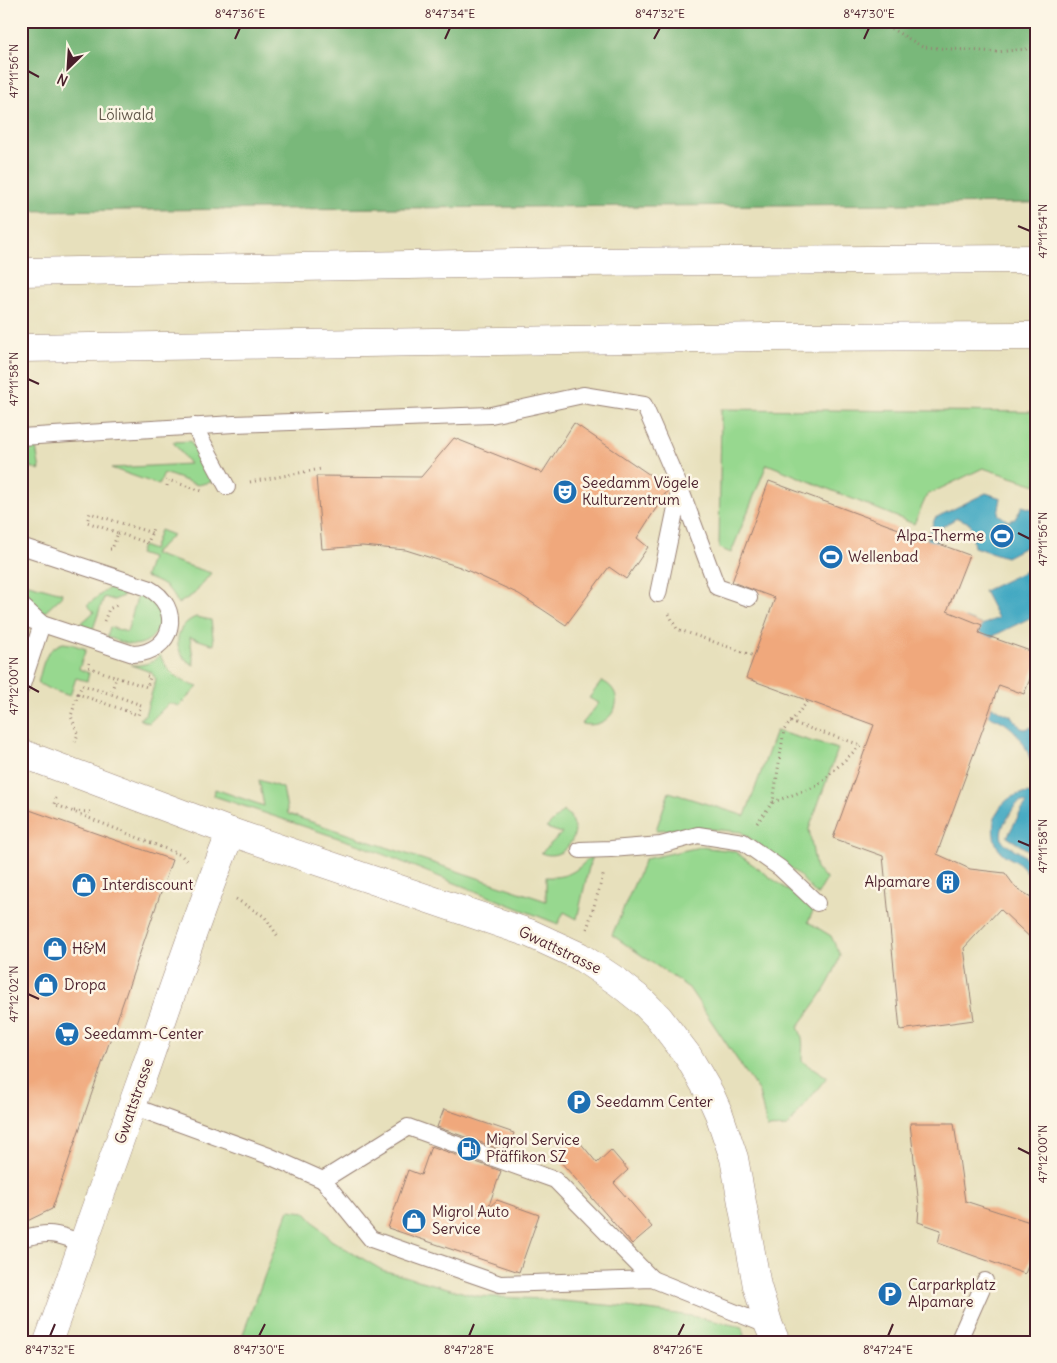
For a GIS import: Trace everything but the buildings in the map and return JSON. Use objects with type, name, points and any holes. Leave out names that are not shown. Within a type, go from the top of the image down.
[{"type":"main road","points":[[21,272],[587,262],[1036,259]]},
{"type":"main road","points":[[21,348],[766,337],[1036,336]]},
{"type":"main road","name":"Gwattstrasse","points":[[21,753],[231,832],[529,933],[579,956],[618,982],[659,1018],[688,1056],[710,1094],[734,1158],[757,1286],[772,1334]]},
{"type":"main road","name":"Gwattstrasse","points":[[48,1342],[210,883],[231,832]]},
{"type":"lane","points":[[21,437],[194,426],[491,415],[583,395],[644,405],[680,488],[717,586],[749,598]]},
{"type":"lane","points":[[194,426],[227,487]]},
{"type":"lane","points":[[658,594],[680,488]]},
{"type":"lane","points":[[21,546],[158,593],[170,611],[170,622],[169,630],[163,642],[144,654],[133,654],[21,617]]},
{"type":"lane","points":[[21,605],[42,624]]},
{"type":"lane","points":[[21,688],[42,624]]},
{"type":"lane","points":[[580,850],[661,845],[698,835],[743,842],[780,868],[817,904]]},
{"type":"lane","points":[[132,1106],[269,1156],[323,1180],[371,1239],[500,1284],[652,1279]]},
{"type":"lane","points":[[323,1180],[408,1127],[555,1180],[652,1279],[772,1334]]},
{"type":"lane","points":[[21,1239],[41,1233],[52,1234],[82,1243]]},
{"type":"lane","points":[[958,1342],[985,1281]]},
{"type":"path","points":[[878,21],[923,47],[997,52],[1036,48]]},
{"type":"path","points":[[227,487],[321,469]]},
{"type":"path","points":[[167,486],[168,480],[198,490]]},
{"type":"path","points":[[152,533],[90,512],[87,522],[148,543],[152,533],[153,528]]},
{"type":"path","points":[[105,547],[112,549],[118,533]]},
{"type":"path","points":[[658,594],[677,629],[754,656]]},
{"type":"path","points":[[92,669],[147,687],[150,677],[142,674]]},
{"type":"path","points":[[111,694],[116,677]]},
{"type":"path","points":[[74,707],[78,694],[82,684],[141,705],[138,715],[78,694]]},
{"type":"path","points":[[743,842],[773,802],[784,730],[808,701]]},
{"type":"path","points":[[773,802],[817,786],[861,745],[790,722]]},
{"type":"path","points":[[90,812],[71,811],[181,855],[210,883],[265,917],[279,938]]},
{"type":"path","points":[[146,840],[153,835]]},
{"type":"path","points":[[579,956],[611,849]]},
{"type":"green space","name":"Löliwald","points":[[21,21],[1036,21],[1036,203],[21,211]]},
{"type":"green space","points":[[721,409],[1036,412],[1036,485],[983,468],[927,495],[914,524],[767,464],[731,553],[719,548]]},
{"type":"green space","points":[[190,441],[215,481],[198,485],[164,473],[159,485],[111,468],[190,464],[173,442]]},
{"type":"green space","points":[[36,448],[40,470],[21,464],[21,449]]},
{"type":"green space","points":[[160,530],[173,535],[153,554],[211,573],[194,594],[178,604],[165,586],[145,577],[151,558],[139,554],[142,546],[153,550]]},
{"type":"green space","points":[[21,580],[25,583],[62,593],[61,597],[44,613],[24,596]]},
{"type":"green space","points":[[115,587],[125,590],[123,596],[114,600],[104,597],[92,632],[77,627],[94,612],[87,605],[109,588]]},
{"type":"green space","points":[[138,594],[152,601],[158,610],[160,622],[155,633],[146,642],[136,645],[107,637],[110,627],[127,632]]},
{"type":"green space","points":[[196,617],[211,620],[214,645],[190,637],[194,665],[182,655],[178,641],[182,627]]},
{"type":"green space","points":[[63,643],[86,649],[79,669],[89,673],[87,681],[76,678],[70,696],[38,683],[45,658],[52,649]]},
{"type":"green space","points":[[160,655],[163,662],[175,676],[198,687],[179,706],[169,703],[149,723],[139,719],[145,715],[156,679],[151,672],[131,665],[147,663]]},
{"type":"green space","points":[[602,681],[611,687],[615,694],[614,710],[602,722],[593,725],[582,724],[599,703],[589,698]]},
{"type":"green space","points":[[776,731],[838,749],[809,829],[816,869],[827,879],[817,895],[798,874],[741,832],[700,828],[656,830],[669,792],[745,816]]},
{"type":"green space","points":[[259,780],[283,788],[288,814],[546,901],[546,877],[567,875],[582,865],[592,854],[577,919],[564,912],[558,924],[362,846],[214,796],[215,789],[264,806]]},
{"type":"green space","points":[[563,811],[570,816],[575,831],[571,842],[563,851],[553,855],[541,853],[562,833],[546,828]]},
{"type":"green space","points":[[700,847],[734,851],[814,909],[808,922],[831,936],[840,955],[828,984],[798,1027],[802,1040],[802,1061],[827,1077],[787,1127],[767,1128],[759,1092],[689,988],[612,935],[645,859]]},
{"type":"green space","points":[[289,1210],[305,1212],[331,1240],[382,1270],[476,1296],[541,1299],[627,1307],[691,1316],[742,1327],[747,1342],[240,1342]]},
{"type":"water","name":"Alpa-Therme","points":[[986,493],[1001,498],[998,514],[1008,521],[1015,519],[1022,506],[1036,510],[1036,527],[1029,545],[1006,557],[974,547],[970,523],[957,518],[943,526],[927,573],[916,569],[935,518]]},
{"type":"water","points":[[1036,566],[1036,615],[991,637],[978,636],[965,618],[982,625],[998,618],[984,591]]},
{"type":"water","points":[[970,697],[1011,716],[1021,728],[1032,727],[1036,735],[1036,785],[1029,755],[1019,737],[1004,723],[966,708]]},
{"type":"water","points":[[1036,788],[1036,861],[1031,858],[1031,852],[1007,837],[1027,803],[1021,802],[1017,804],[1003,825],[1001,837],[1005,843],[1023,855],[1029,862],[1035,874],[1036,882],[1020,864],[1000,851],[994,838],[993,827],[999,809],[1006,801],[1024,793],[1035,794]]},
{"type":"place","name":"Seedamm Vögele Kulturzentrum","points":[[565,492]]},
{"type":"place","name":"Alpa-Therme","points":[[1002,536]]},
{"type":"place","name":"Wellenbad","points":[[831,557]]},
{"type":"place","name":"Alpamare","points":[[948,882]]},
{"type":"place","name":"Interdiscount","points":[[84,885]]},
{"type":"place","name":"H&M","points":[[55,949]]},
{"type":"place","name":"Dropa","points":[[46,985]]},
{"type":"place","name":"Seedamm-Center","points":[[67,1034]]},
{"type":"place","name":"Seedamm Center","points":[[579,1102]]},
{"type":"place","name":"Migrol Service Pfäffikon SZ","points":[[469,1149]]},
{"type":"place","name":"Migrol Auto Service","points":[[414,1221]]},
{"type":"place","name":"Carparkplatz Alpamare","points":[[890,1294]]}]
